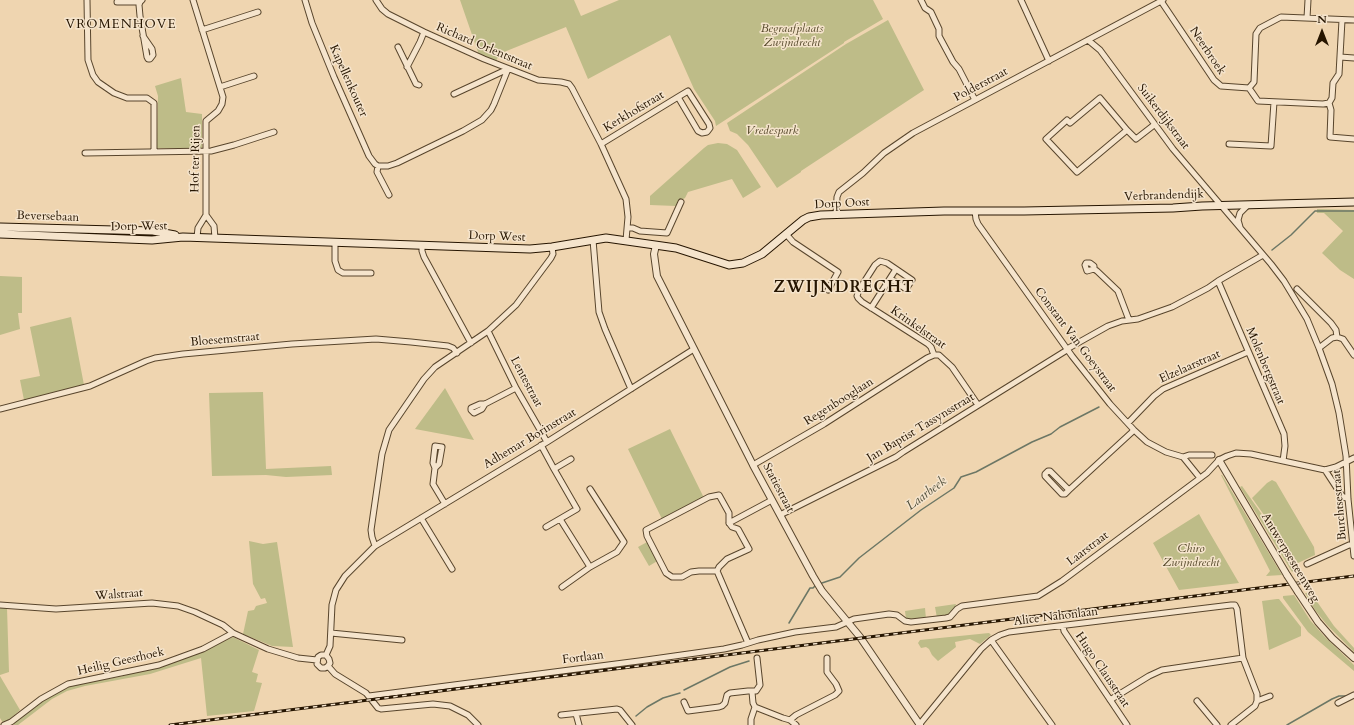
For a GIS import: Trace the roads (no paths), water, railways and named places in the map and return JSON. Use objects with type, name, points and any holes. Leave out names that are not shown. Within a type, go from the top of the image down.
[{"type":"main road","name":"Verbrandendijk","points":[[975,211],[1166,208],[1354,202]]},
{"type":"main road","name":"Dorp Oost","points":[[656,245],[676,248],[723,264],[738,265],[747,262],[766,251],[809,217],[836,214],[975,211]]},
{"type":"main road","name":"Beversebaan","points":[[0,226],[95,234]]},
{"type":"main road","name":"Dorp West","points":[[95,234],[153,231],[183,237],[530,249],[606,238],[656,245]]},
{"type":"main road","name":"Beversebaan","points":[[0,234],[95,234]]},
{"type":"street","points":[[86,0],[88,60],[93,74],[98,82],[114,93],[127,98],[147,98],[154,103],[154,151]]},
{"type":"street","name":"Hof ter Rijen","points":[[193,0],[223,101],[218,111],[206,121],[206,215],[214,226],[215,238]]},
{"type":"street","name":"Kapellenkouter","points":[[305,0],[312,23],[334,77],[370,156],[378,166],[377,172],[389,194]]},
{"type":"street","name":"Richard Orlentstraat","points":[[376,0],[385,12],[424,32],[508,69],[538,80],[569,84],[620,184],[627,201],[628,228],[626,240]]},
{"type":"street","points":[[921,0],[925,8],[931,12],[939,29],[939,36],[953,62],[960,69],[975,100]]},
{"type":"street","points":[[1021,0],[1049,61]]},
{"type":"street","points":[[1307,18],[1308,0]]},
{"type":"street","points":[[117,2],[141,1],[139,10],[143,36]]},
{"type":"street","name":"Polderstraat","points":[[836,214],[837,197],[839,192],[863,173],[884,153],[912,133],[1162,1]]},
{"type":"street","name":"Neerbroek","points":[[1162,1],[1217,84],[1221,86],[1249,88]]},
{"type":"street","points":[[202,30],[258,12]]},
{"type":"street","points":[[1329,103],[1258,101],[1249,88],[1254,82],[1256,34],[1258,29],[1281,17],[1354,20]]},
{"type":"street","points":[[1342,20],[1339,74],[1333,83],[1332,98],[1329,103],[1331,110],[1330,137],[1354,139]]},
{"type":"street","points":[[407,66],[424,32]]},
{"type":"street","name":"Suikerdijkstraat","points":[[1088,40],[1100,50],[1138,100],[1154,125],[1221,206]]},
{"type":"street","points":[[398,47],[416,84],[419,85]]},
{"type":"street","points":[[1340,57],[1354,58]]},
{"type":"street","points":[[378,166],[388,166],[397,163],[463,131],[482,120],[491,110],[508,69]]},
{"type":"street","points":[[454,94],[508,69]]},
{"type":"street","points":[[220,87],[254,76]]},
{"type":"street","name":"Kerkhofstraat","points":[[600,144],[678,97],[688,91],[709,124],[710,128],[707,132],[702,133],[698,131],[678,97]]},
{"type":"street","points":[[1127,130],[1077,172],[1046,139],[1067,120],[1070,123],[1100,98],[1136,139],[1154,125]]},
{"type":"street","points":[[1229,144],[1271,146],[1274,102]]},
{"type":"street","points":[[85,153],[205,151],[234,145],[274,132]]},
{"type":"street","points":[[628,228],[633,228],[640,231],[667,233],[681,202]]},
{"type":"street","points":[[1241,229],[1238,224],[1238,216],[1240,211],[1248,205]]},
{"type":"street","points":[[1221,206],[1284,281],[1307,319],[1332,384],[1343,437],[1346,462],[1325,470],[1342,496],[1348,499]]},
{"type":"street","name":"Constant Van Goeystraat","points":[[975,211],[978,224],[1067,349],[1110,404],[1134,430],[1154,447],[1166,452],[1184,456],[1212,455]]},
{"type":"street","name":"Hof ter Rijen","points":[[197,237],[198,226],[206,215]]},
{"type":"street","points":[[786,234],[793,242],[838,272],[828,290]]},
{"type":"street","points":[[593,240],[597,298],[600,316],[631,389]]},
{"type":"street","points":[[335,242],[335,261],[338,270],[343,273],[371,273]]},
{"type":"street","points":[[422,245],[424,257],[471,344]]},
{"type":"street","name":"Statiestraat","points":[[656,245],[654,254],[657,276],[780,516],[818,584],[860,637],[919,725]]},
{"type":"street","points":[[326,655],[330,646],[332,605],[340,584],[345,576],[376,546],[372,538],[371,530],[382,454],[389,430],[424,380],[435,367],[471,344],[488,331],[516,305],[552,258],[552,247]]},
{"type":"street","name":"Jan Baptist Tassynsstraat","points":[[780,516],[896,458],[903,452],[926,439],[1067,349],[1108,326],[1138,319],[1172,307],[1208,288],[1263,255]]},
{"type":"street","name":"Krinkelstraat","points":[[896,269],[880,261],[875,265],[859,290],[857,296],[860,301],[928,344],[934,354],[939,355],[952,367],[978,405]]},
{"type":"street","points":[[871,308],[896,269],[912,280],[906,289],[891,279]]},
{"type":"street","points":[[1094,269],[1097,270],[1118,291],[1129,320]]},
{"type":"street","name":"Molenbergstraat","points":[[1218,281],[1284,434],[1285,446],[1283,460]]},
{"type":"street","points":[[1297,289],[1334,327],[1337,337]]},
{"type":"street","name":"Lentestraat","points":[[488,331],[516,388],[547,442]]},
{"type":"street","points":[[1319,348],[1332,338],[1337,337],[1343,339],[1354,355]]},
{"type":"street","name":"Bloesemstraat","points":[[0,409],[90,386],[146,361],[183,354],[292,344],[376,340],[448,346],[453,348],[457,353]]},
{"type":"street","name":"Adhemar Borinstraat","points":[[376,546],[547,442],[694,349]]},
{"type":"street","name":"Elzelaarstraat","points":[[1128,423],[1154,396],[1162,390],[1248,352]]},
{"type":"street","name":"Regenbooglaan","points":[[753,465],[824,424],[934,354]]},
{"type":"street","points":[[485,404],[516,388]]},
{"type":"street","points":[[1070,490],[1050,471],[1045,474],[1045,476],[1062,494],[1065,494],[1070,490],[1134,430]]},
{"type":"street","points":[[541,445],[577,509],[546,527]]},
{"type":"street","name":"Laarstraat","points":[[848,622],[889,614],[897,615],[905,621],[911,622],[946,618],[950,617],[962,606],[1034,597],[1044,593],[1212,469],[1219,460],[1236,453],[1251,454],[1283,460],[1325,470]]},
{"type":"street","points":[[1184,456],[1200,478]]},
{"type":"street","name":"Burchtsestraat","points":[[1354,458],[1346,462],[1354,556]]},
{"type":"street","points":[[554,470],[572,459]]},
{"type":"street","name":"Antwerpsesteenweg","points":[[1219,460],[1287,575],[1318,622],[1332,638],[1354,658]]},
{"type":"street","points":[[435,468],[433,484],[445,504]]},
{"type":"street","points":[[562,586],[590,567],[617,552],[624,542],[590,489]]},
{"type":"street","points":[[719,495],[729,513],[729,523],[732,527],[738,529],[749,549],[727,559],[717,571],[699,570],[682,576],[672,577],[666,573],[647,536],[646,530],[708,497],[719,495]]},
{"type":"street","points":[[729,523],[772,500]]},
{"type":"street","points":[[421,518],[452,569]]},
{"type":"street","points":[[560,519],[590,567]]},
{"type":"street","points":[[1307,564],[1353,544]]},
{"type":"street","points":[[717,571],[748,643]]},
{"type":"street","name":"Walstraat","points":[[0,605],[56,609],[152,603],[165,604],[178,606],[195,612],[223,625],[233,633]]},
{"type":"street","name":"Alice Nahonlaan","points":[[919,725],[981,649],[991,640],[1009,632],[1235,605],[1237,609],[1243,658]]},
{"type":"street","name":"Fortlaan","points":[[369,696],[724,649],[795,632],[836,627],[848,622]]},
{"type":"street","name":"Hugo Clausstraat","points":[[1063,626],[1064,631],[1126,725]]},
{"type":"street","points":[[233,633],[268,649],[298,658],[317,660]]},
{"type":"street","name":"Heilig Geesthoek","points":[[4,725],[11,722],[41,698],[68,684],[159,665],[203,649],[233,633]]},
{"type":"street","points":[[331,633],[402,640]]},
{"type":"street","points":[[991,640],[1052,725]]},
{"type":"street","points":[[317,660],[319,656],[326,655]]},
{"type":"street","points":[[326,655],[330,663],[328,666]]},
{"type":"street","points":[[684,702],[688,711],[719,707],[725,703],[727,696],[730,693],[756,691],[760,685],[757,658]]},
{"type":"street","points":[[790,720],[796,715],[835,696],[839,692],[836,684],[827,672],[827,658]]},
{"type":"street","points":[[1110,700],[1149,676],[1162,670],[1243,658],[1256,694],[1257,701],[1255,706],[1231,725]]},
{"type":"street","points":[[317,660],[317,664],[322,668],[328,666]]},
{"type":"street","points":[[328,666],[335,674],[369,696],[380,709],[433,704],[450,706],[468,715],[478,725]]},
{"type":"street","points":[[751,725],[751,719],[755,707],[752,692]]},
{"type":"street","points":[[1338,702],[1354,695]]},
{"type":"street","points":[[1257,701],[1270,696]]},
{"type":"street","points":[[1197,701],[1217,725]]},
{"type":"street","points":[[755,707],[790,720],[796,725]]},
{"type":"street","points":[[561,715],[617,708],[632,725]]},
{"type":"street","points":[[576,714],[579,725]]},
{"type":"waterway","name":"Laarbeek","points":[[1272,250],[1291,235],[1315,211],[1354,211]]},
{"type":"waterway","name":"Laarbeek","points":[[819,584],[840,577],[859,558],[921,510],[954,488],[961,477],[976,472],[1032,442],[1051,434],[1060,427],[1099,407]]},
{"type":"waterway","name":"Laarbeek","points":[[789,623],[810,588],[813,588],[816,585]]},
{"type":"waterway","name":"Laarbeek","points":[[684,690],[730,667],[749,661]]},
{"type":"waterway","name":"Laarbeek","points":[[636,716],[647,707],[663,698],[680,693]]},
{"type":"waterway","points":[[1287,725],[1332,699],[1339,696],[1347,696]]},
{"type":"railway","points":[[170,725],[1354,576]]},
{"type":"district","name":"VROMENHOVE","points":[[121,25]]},
{"type":"district","name":"ZWIJNDRECHT","points":[[844,288]]},
{"type":"park label","name":"Begraafplaats Zwijndrecht","points":[[792,36]]},
{"type":"park label","name":"Vredespark","points":[[772,131]]},
{"type":"park label","name":"Chiro Zwijndrecht","points":[[1191,556]]}]
